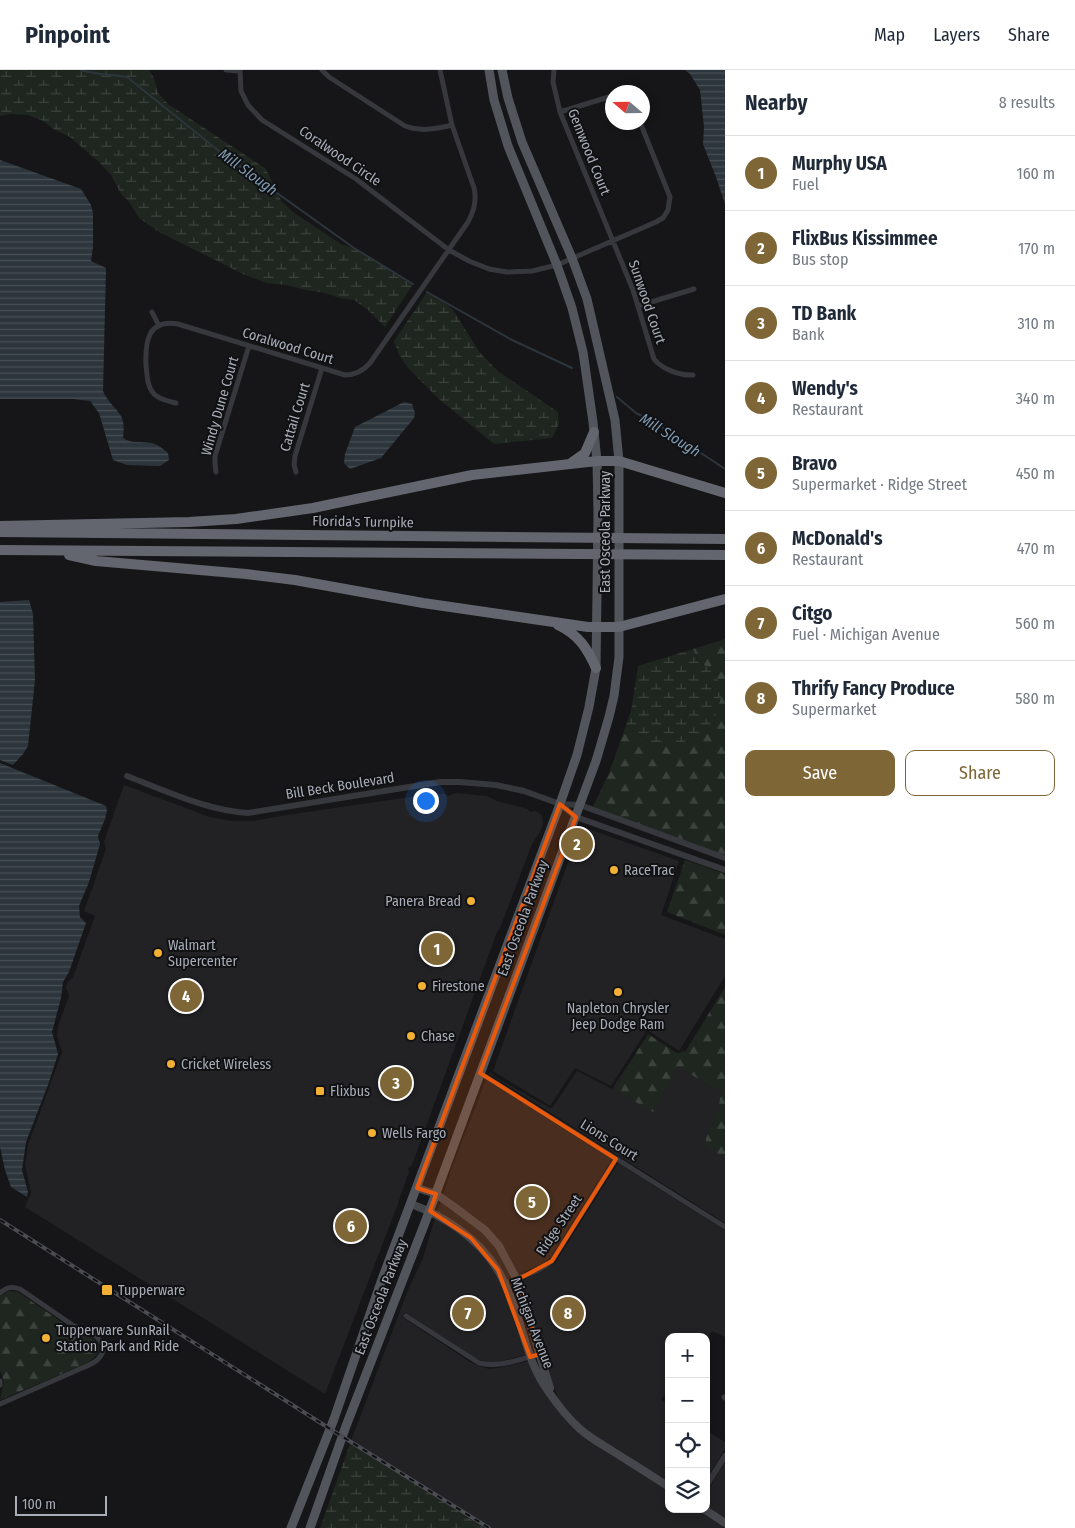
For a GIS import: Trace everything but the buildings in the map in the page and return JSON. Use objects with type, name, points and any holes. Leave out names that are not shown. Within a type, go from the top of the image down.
[{"type":"highway","points":[[568,464],[585,453],[594,432]]},
{"type":"highway","points":[[0,526],[189,522],[236,519],[313,508],[472,475],[596,461],[619,461],[725,493]]},
{"type":"highway","name":"Florida's Turnpike","points":[[0,532],[725,539]]},
{"type":"highway","points":[[0,550],[725,555]]},
{"type":"highway","points":[[49,551],[96,561],[285,579],[423,603],[596,627],[619,627],[725,599]]},
{"type":"highway","points":[[548,620],[567,629],[579,639],[590,654],[596,668]]},
{"type":"main road","name":"East Osceola Parkway","points":[[291,1528],[324,1447],[381,1282],[418,1188],[463,1061],[560,804],[577,755],[596,668],[598,515],[596,461],[583,352],[572,308],[557,265],[508,146],[494,100],[489,70]]},
{"type":"main road","name":"East Osceola Parkway","points":[[310,1528],[346,1426],[430,1211],[576,817],[609,717],[617,673],[619,627],[619,461],[615,420],[587,299],[572,258],[522,142],[508,98],[502,70]]},
{"type":"main road","name":"Michigan Avenue","points":[[418,1188],[436,1194],[470,1217],[499,1246],[516,1278],[544,1372],[556,1401]]},
{"type":"main road","name":"Michigan Avenue","points":[[411,1204],[430,1211],[450,1222],[471,1238],[487,1255],[498,1270],[538,1375],[556,1401],[579,1428],[665,1484]]},
{"type":"main road","points":[[710,1513],[725,1522]]},
{"type":"street","points":[[226,70],[240,71]]},
{"type":"street","points":[[322,70],[329,77],[405,126],[426,130],[452,125]]},
{"type":"street","points":[[440,70],[452,125],[473,183],[475,197],[470,218],[449,250]]},
{"type":"street","name":"Gemwood Court","points":[[554,70],[553,82],[560,112],[613,240]]},
{"type":"street","name":"Coralwood Circle","points":[[240,71],[241,91],[248,106],[262,120],[356,179],[449,250],[469,262],[489,269],[507,272],[532,271],[557,265],[656,222],[666,214],[670,206],[670,193],[643,130]]},
{"type":"street","points":[[560,112],[605,98]]},
{"type":"street","name":"Sunwood Court","points":[[613,240],[656,361],[679,374],[693,375]]},
{"type":"street","name":"Coralwood Court","points":[[159,326],[178,324],[322,368],[349,375],[356,374],[367,367],[449,250]]},
{"type":"street","points":[[638,306],[694,289]]},
{"type":"street","points":[[152,312],[159,326],[150,334],[146,344],[149,387],[156,396],[176,404]]},
{"type":"street","name":"Windy Dune Court","points":[[216,472],[215,456],[249,346]]},
{"type":"street","name":"Cattail Court","points":[[296,472],[294,465],[295,456],[322,368]]},
{"type":"street","name":"Bill Beck Boulevard","points":[[127,776],[210,807],[230,812],[248,812],[452,782],[487,784],[517,789],[560,804],[580,805],[725,858]]},
{"type":"street","name":"Bill Beck Boulevard","points":[[560,804],[576,817],[725,870]]},
{"type":"street","name":"Lions Court","points":[[480,1073],[725,1227]]},
{"type":"street","name":"Ridge Street","points":[[503,1283],[543,1267],[552,1260],[616,1159]]},
{"type":"street","points":[[0,1293],[7,1288],[14,1287],[20,1289],[101,1342],[102,1353],[98,1360],[89,1365],[0,1404]]},
{"type":"street","points":[[406,1316],[479,1363],[499,1365],[540,1354]]},
{"type":"street","points":[[710,1480],[725,1456]]},
{"type":"highlighted area","points":[[560,804],[576,817],[480,1073],[616,1159],[552,1261],[517,1280],[540,1354],[530,1357],[498,1270],[471,1238],[430,1211],[436,1194],[417,1188]]},
{"type":"shaded area","points":[[685,70],[725,70],[725,204],[703,144],[704,127],[700,90],[690,74]]},
{"type":"shaded area","points":[[0,160],[81,189],[91,205],[93,213],[93,247],[91,261],[106,268],[103,391],[122,418],[123,438],[133,442],[154,444],[168,453],[169,460],[160,466],[127,465],[113,460],[99,413],[90,401],[73,399],[0,399]]},
{"type":"shaded area","points":[[404,402],[412,404],[415,413],[414,418],[381,458],[350,469],[344,463],[345,454],[355,427]]},
{"type":"shaded area","points":[[29,600],[33,614],[35,680],[28,746],[13,765],[0,760],[0,602]]},
{"type":"shaded area","points":[[0,763],[106,806],[107,811],[98,836],[100,844],[89,882],[79,906],[80,917],[86,923],[69,972],[63,982],[52,1032],[58,1054],[26,1142],[22,1170],[28,1192],[27,1197],[11,1187],[0,1147]]},
{"type":"shaded area","points":[[124,785],[210,817],[232,821],[253,821],[430,794],[446,794],[448,796],[456,793],[487,796],[497,801],[528,809],[531,812],[538,812],[542,816],[543,824],[540,832],[532,844],[497,932],[412,1165],[408,1169],[409,1172],[396,1209],[325,1394],[25,1207],[31,1193],[25,1165],[28,1145],[62,1052],[57,1036],[58,1026],[69,996],[66,987],[73,977],[95,916],[84,911],[106,849],[104,841]]},
{"type":"shaded area","name":"Napleton Chrysler Jeep Dodge Ram","points":[[583,827],[679,861],[661,915],[725,939],[725,976],[679,1051],[647,1030],[611,1086],[575,1068],[550,1106],[493,1071],[580,829]]},
{"type":"shaded area","points":[[634,1056],[616,1090],[652,1111],[678,1067],[721,1092],[718,1111],[706,1138],[725,1158],[725,1223],[489,1074],[490,1072],[495,1077],[550,1108],[553,1107],[577,1071],[612,1089]]},
{"type":"shaded area","points":[[486,1080],[612,1159],[552,1255],[544,1263],[518,1274],[502,1245],[488,1229],[472,1215],[443,1195]]},
{"type":"shaded area","points":[[618,1163],[725,1230],[725,1337],[712,1331],[710,1334],[665,1333],[665,1394],[661,1400],[665,1402],[665,1480],[592,1434],[582,1426],[559,1400],[547,1371],[545,1356],[521,1281],[555,1263]]},
{"type":"shaded area","points":[[441,1201],[483,1233],[496,1248],[512,1276],[505,1279],[501,1268],[490,1253],[452,1220],[437,1212]]},
{"type":"shaded area","points":[[435,1218],[469,1241],[495,1271],[509,1304],[525,1355],[498,1362],[480,1360],[405,1312],[402,1317],[479,1366],[489,1369],[499,1368],[528,1361],[544,1391],[588,1439],[665,1488],[665,1513],[704,1513],[725,1526],[725,1528],[484,1528],[351,1441],[408,1290],[423,1258]]},
{"type":"shaded area","points":[[710,1433],[725,1442],[725,1449],[710,1473]]},
{"type":"shaded area","points":[[725,1462],[725,1519],[710,1510],[710,1486]]},
{"type":"green space","name":"Mill Slough","points":[[0,70],[149,70],[154,78],[158,93],[168,104],[266,169],[282,202],[293,212],[341,244],[354,248],[413,284],[385,327],[368,310],[354,300],[286,285],[267,283],[245,275],[159,232],[139,218],[129,202],[121,194],[111,175],[70,137],[55,130],[43,121],[28,115],[11,114],[0,116]]},
{"type":"green space","points":[[427,292],[453,310],[480,353],[499,372],[558,412],[559,424],[552,438],[494,444],[440,400],[408,368],[399,355],[394,341]]},
{"type":"green space","points":[[725,639],[725,855],[593,807],[609,773],[626,725],[650,743],[705,728],[713,722],[715,674],[698,660],[693,649]]},
{"type":"green space","points":[[693,649],[698,660],[715,674],[721,688],[721,698],[713,722],[690,740],[669,744],[650,743],[626,725],[631,711],[638,666]]},
{"type":"green space","points":[[685,860],[725,874],[725,935],[667,912]]},
{"type":"green space","points":[[725,987],[725,1158],[706,1147],[706,1138],[718,1111],[721,1092],[678,1067],[653,1112],[615,1090],[648,1034],[677,1053],[685,1052]]},
{"type":"green space","name":"Tupperware SunRail Station Park and Ride","points":[[8,1291],[18,1292],[76,1332],[83,1333],[94,1340],[100,1346],[100,1350],[87,1363],[0,1400],[4,1382],[0,1370],[0,1297]]},
{"type":"green space","points":[[351,1441],[484,1528],[320,1528]]},
{"type":"waterway","name":"Mill Slough","points":[[81,70],[127,77],[224,155],[354,248],[413,284]]},
{"type":"waterway","name":"Mill Slough","points":[[427,292],[510,339],[572,368]]},
{"type":"waterway","name":"Mill Slough","points":[[617,397],[636,413],[657,424],[725,469]]},
{"type":"railway","points":[[0,1220],[489,1528]]},
{"type":"place","name":"FlixBus Kissimmee","points":[[577,844]]},
{"type":"place","name":"RaceTrac","points":[[614,870]]},
{"type":"place","name":"Panera Bread","points":[[471,901]]},
{"type":"place","name":"Murphy USA","points":[[437,949]]},
{"type":"place","name":"Walmart Supercenter","points":[[158,953]]},
{"type":"place","name":"Firestone","points":[[422,986]]},
{"type":"place","name":"Napleton Chrysler Jeep Dodge Ram","points":[[618,992]]},
{"type":"place","name":"Wendy's","points":[[186,996]]},
{"type":"place","name":"Chase","points":[[411,1036]]},
{"type":"place","name":"Cricket Wireless","points":[[171,1064]]},
{"type":"place","name":"TD Bank","points":[[396,1083]]},
{"type":"place","name":"Flixbus","points":[[320,1091]]},
{"type":"place","name":"Wells Fargo","points":[[372,1133]]},
{"type":"place","name":"Bravo","points":[[532,1202]]},
{"type":"place","name":"McDonald's","points":[[351,1226]]},
{"type":"place","name":"Tupperware","points":[[107,1290]]},
{"type":"place","name":"Citgo","points":[[468,1313]]},
{"type":"place","name":"Thrify Fancy Produce","points":[[568,1313]]},
{"type":"place","name":"Tupperware SunRail Station Park and Ride","points":[[46,1338]]}]
